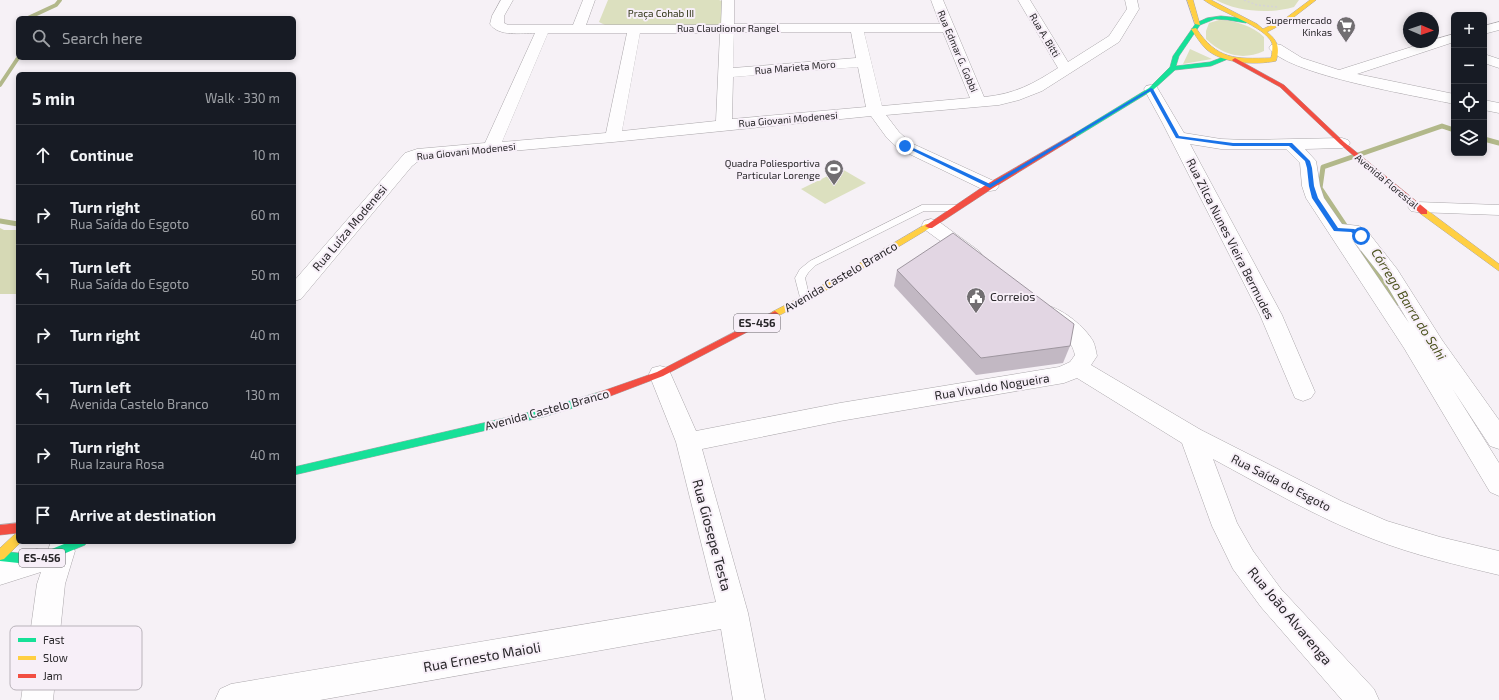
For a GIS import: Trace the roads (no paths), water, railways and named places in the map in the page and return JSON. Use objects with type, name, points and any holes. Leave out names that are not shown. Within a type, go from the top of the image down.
[{"type":"main road","points":[[1190,0],[1196,26],[1203,20],[1216,18],[1231,18],[1246,21]]},
{"type":"main road","points":[[1207,0],[1264,31],[1275,43],[1277,63],[1282,86]]},
{"type":"main road","points":[[1264,31],[1288,19],[1313,0]]},
{"type":"main road","name":"Avenida Florestal","points":[[1196,26],[1197,36],[1205,46],[1282,86],[1342,143],[1417,207],[1499,268]]},
{"type":"main road","name":"Avenida Castelo Branco","points":[[296,471],[543,413],[610,393],[660,374],[805,298],[931,225],[990,186],[1151,89],[1173,68],[1176,56],[1196,26]]},
{"type":"main road","points":[[1173,68],[1203,65],[1230,59],[1277,63]]},
{"type":"main road","points":[[0,530],[16,528]]},
{"type":"main road","points":[[0,556],[16,540]]},
{"type":"main road","name":"ES-456","points":[[0,556],[40,565]]},
{"type":"street","name":"Rua Claudionor Rangel","points":[[507,0],[498,16],[497,24],[500,28],[508,29],[728,27],[857,29],[948,28]]},
{"type":"street","points":[[578,28],[589,0]]},
{"type":"street","points":[[724,125],[728,0]]},
{"type":"street","name":"Rua Edmar G. Gobbi","points":[[937,0],[979,102]]},
{"type":"street","name":"Rua A. Bitti","points":[[1024,0],[1066,70]]},
{"type":"street","name":"Rua Giovani Modenesi","points":[[406,162],[411,156],[417,154],[613,137],[724,125],[1000,100],[1014,97],[1036,88],[1114,39],[1133,9],[1131,0]]},
{"type":"street","points":[[1487,29],[1499,26]]},
{"type":"street","points":[[491,148],[543,29]]},
{"type":"street","points":[[613,137],[634,29]]},
{"type":"street","points":[[857,29],[863,62],[875,111],[893,135],[905,146],[990,186]]},
{"type":"street","points":[[1336,73],[1450,42]]},
{"type":"street","points":[[1487,59],[1499,64]]},
{"type":"street","name":"Rua Marieta Moro","points":[[726,73],[863,62]]},
{"type":"street","points":[[1277,63],[1304,70],[1336,73],[1451,98]]},
{"type":"street","name":"Rua Zilca Nunes Vieira Bermudes","points":[[1151,89],[1178,137],[1271,314],[1303,392]]},
{"type":"street","points":[[1487,106],[1499,108]]},
{"type":"street","points":[[1178,137],[1233,145],[1342,143]]},
{"type":"street","points":[[1291,144],[1308,161],[1311,186],[1315,198],[1412,343],[1499,485]]},
{"type":"street","name":"Rua Luíza Modenesi","points":[[296,292],[406,162]]},
{"type":"street","points":[[1417,207],[1499,210]]},
{"type":"street","points":[[931,225],[986,265]]},
{"type":"street","points":[[1336,230],[1352,230],[1361,236],[1390,274],[1434,345],[1499,439]]},
{"type":"street","points":[[1034,302],[1071,330],[1083,343],[1086,356],[1078,368]]},
{"type":"street","name":"Rua Saída do Esgoto","points":[[1078,368],[1192,437],[1332,509],[1382,531],[1440,549],[1499,563]]},
{"type":"street","name":"Rua Vivaldo Nogueira","points":[[688,442],[840,412],[1064,375],[1078,368]]},
{"type":"street","name":"Rua Giosepe Testa","points":[[660,374],[688,442],[733,613],[749,700]]},
{"type":"street","name":"Rua João Alvarenga","points":[[1192,437],[1225,526],[1243,560],[1271,598],[1363,700]]},
{"type":"street","points":[[0,572],[40,565],[71,545]]},
{"type":"street","points":[[39,626],[40,565]]},
{"type":"street","name":"Rua Ernesto Maioli","points":[[231,700],[733,613]]},
{"type":"street","points":[[37,690],[37,700]]},
{"type":"lane","points":[[805,298],[800,278],[804,271],[813,262],[922,208],[956,208]]},
{"type":"waterway","points":[[32,16],[56,5],[60,0]]},
{"type":"waterway","points":[[0,85],[17,60]]},
{"type":"waterway","name":"Córrego Barra do Sahi","points":[[1348,230],[1320,188],[1323,167],[1442,126],[1451,129]]},
{"type":"waterway","name":"Córrego Barra do Sahi","points":[[1487,140],[1499,143]]},
{"type":"waterway","points":[[0,221],[16,224]]},
{"type":"waterway","name":"Córrego Barra do Sahi","points":[[1363,252],[1375,271]]},
{"type":"waterway","name":"Córrego Barra do Sahi","points":[[1374,270],[1395,304]]},
{"type":"place","name":"Supermercado Kinkas","points":[[1346,43]]},
{"type":"place","name":"Quadra Poliesportiva Particular Lorenge","points":[[834,186]]},
{"type":"place","name":"Correios","points":[[976,314]]},
{"type":"park label","name":"Praça Cohab III","points":[[661,13]]}]
